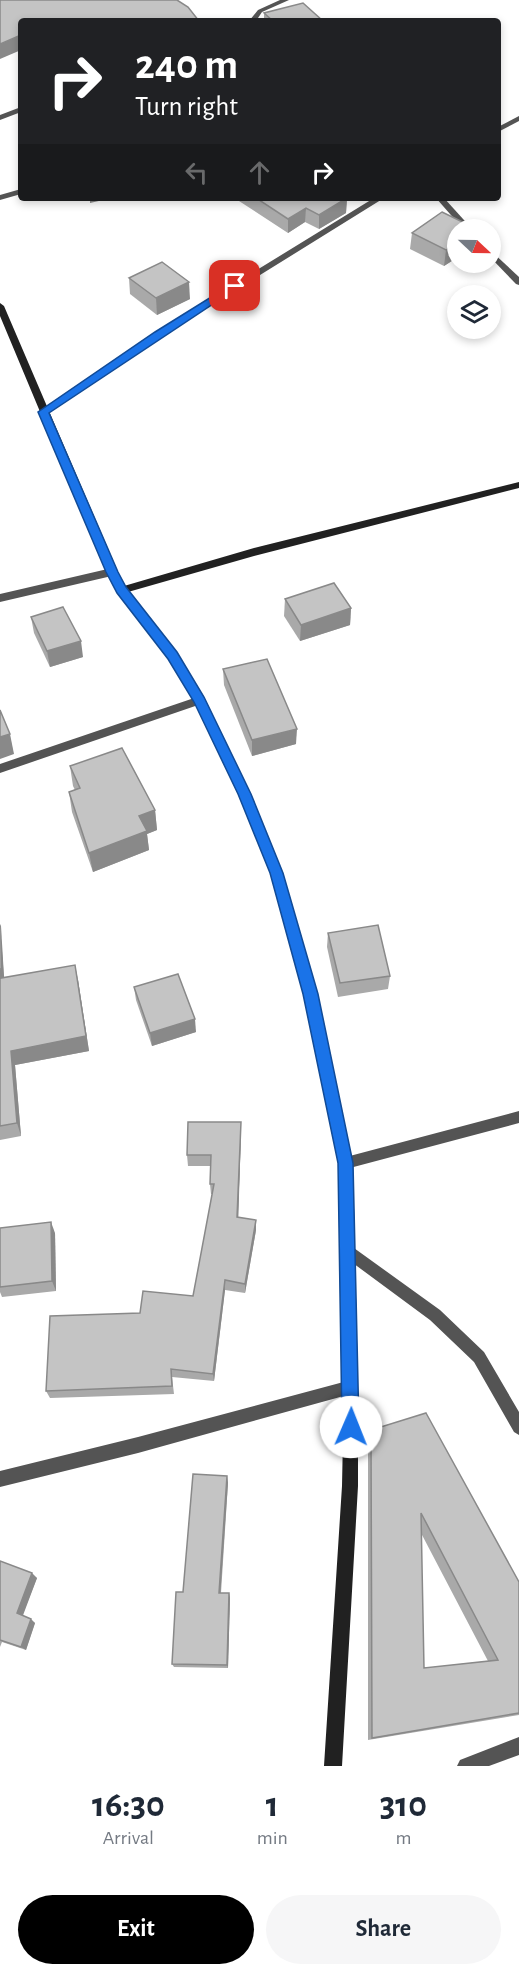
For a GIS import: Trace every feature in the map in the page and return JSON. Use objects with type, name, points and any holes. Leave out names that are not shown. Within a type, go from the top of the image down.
[{"type":"street","points":[[254,18],[260,11],[286,0]]},
{"type":"street","points":[[0,118],[18,110]]},
{"type":"street","points":[[501,128],[519,118]]},
{"type":"street","points":[[0,198],[18,192]]},
{"type":"street","points":[[43,412],[159,334],[375,201]]},
{"type":"street","points":[[443,201],[460,219]]},
{"type":"street","points":[[501,263],[519,282]]},
{"type":"street","points":[[0,306],[112,572],[121,590],[172,656],[200,700],[244,794],[277,873],[311,994],[346,1163],[346,1250],[351,1387],[350,1486],[333,1766]]},
{"type":"street","points":[[121,590],[276,546],[519,485]]},
{"type":"street","points":[[0,598],[112,572]]},
{"type":"street","points":[[0,769],[200,700]]},
{"type":"street","points":[[346,1163],[519,1117]]},
{"type":"street","points":[[346,1250],[435,1315],[479,1357],[519,1427]]},
{"type":"street","points":[[0,1479],[138,1445],[351,1387]]},
{"type":"street","points":[[466,1766],[519,1746]]},
{"type":"building","points":[[0,0],[177,0],[188,7],[197,18],[18,18],[18,36],[0,44]]},
{"type":"building","points":[[303,3],[320,18],[270,18],[264,13]]},
{"type":"building","points":[[261,201],[342,201],[319,215],[306,208],[288,219]]},
{"type":"building","points":[[442,212],[456,219],[447,219],[446,250],[412,233]]},
{"type":"building","points":[[162,262],[189,282],[156,298],[129,278]]},
{"type":"building","points":[[334,583],[351,608],[301,625],[285,599]]},
{"type":"building","points":[[63,607],[81,641],[47,651],[31,617]]},
{"type":"building","points":[[267,659],[297,729],[252,740],[223,669]]},
{"type":"building","points":[[0,710],[10,734],[0,737]]},
{"type":"building","points":[[122,748],[155,810],[139,816],[147,831],[89,853],[69,792],[80,788],[70,766]]},
{"type":"building","points":[[378,925],[390,976],[340,983],[328,933]]},
{"type":"building","points":[[75,965],[86,1036],[11,1051],[17,1123],[0,1126],[0,968],[1,978]]},
{"type":"building","points":[[178,974],[195,1019],[150,1033],[134,987]]},
{"type":"building","points":[[188,1122],[241,1122],[237,1217],[256,1220],[245,1284],[225,1280],[213,1374],[171,1369],[172,1386],[46,1391],[50,1316],[140,1313],[143,1291],[193,1296],[214,1184],[210,1184],[211,1155],[187,1155]]},
{"type":"building","points":[[51,1222],[52,1281],[0,1287],[0,1228]]},
{"type":"building","points":[[426,1413],[519,1582],[519,1713],[372,1738],[371,1430]],"holes":[[[421,1513],[498,1660],[424,1668]]]},
{"type":"building","points":[[193,1474],[227,1476],[219,1593],[229,1593],[227,1665],[172,1664],[176,1592],[183,1592]]},
{"type":"building","points":[[0,1561],[32,1573],[17,1613],[31,1619],[21,1647],[0,1640]]},
{"type":"route","points":[[235,286],[43,412],[121,590],[172,656],[200,700],[244,794],[277,873],[311,994],[346,1163],[351,1427]]}]
